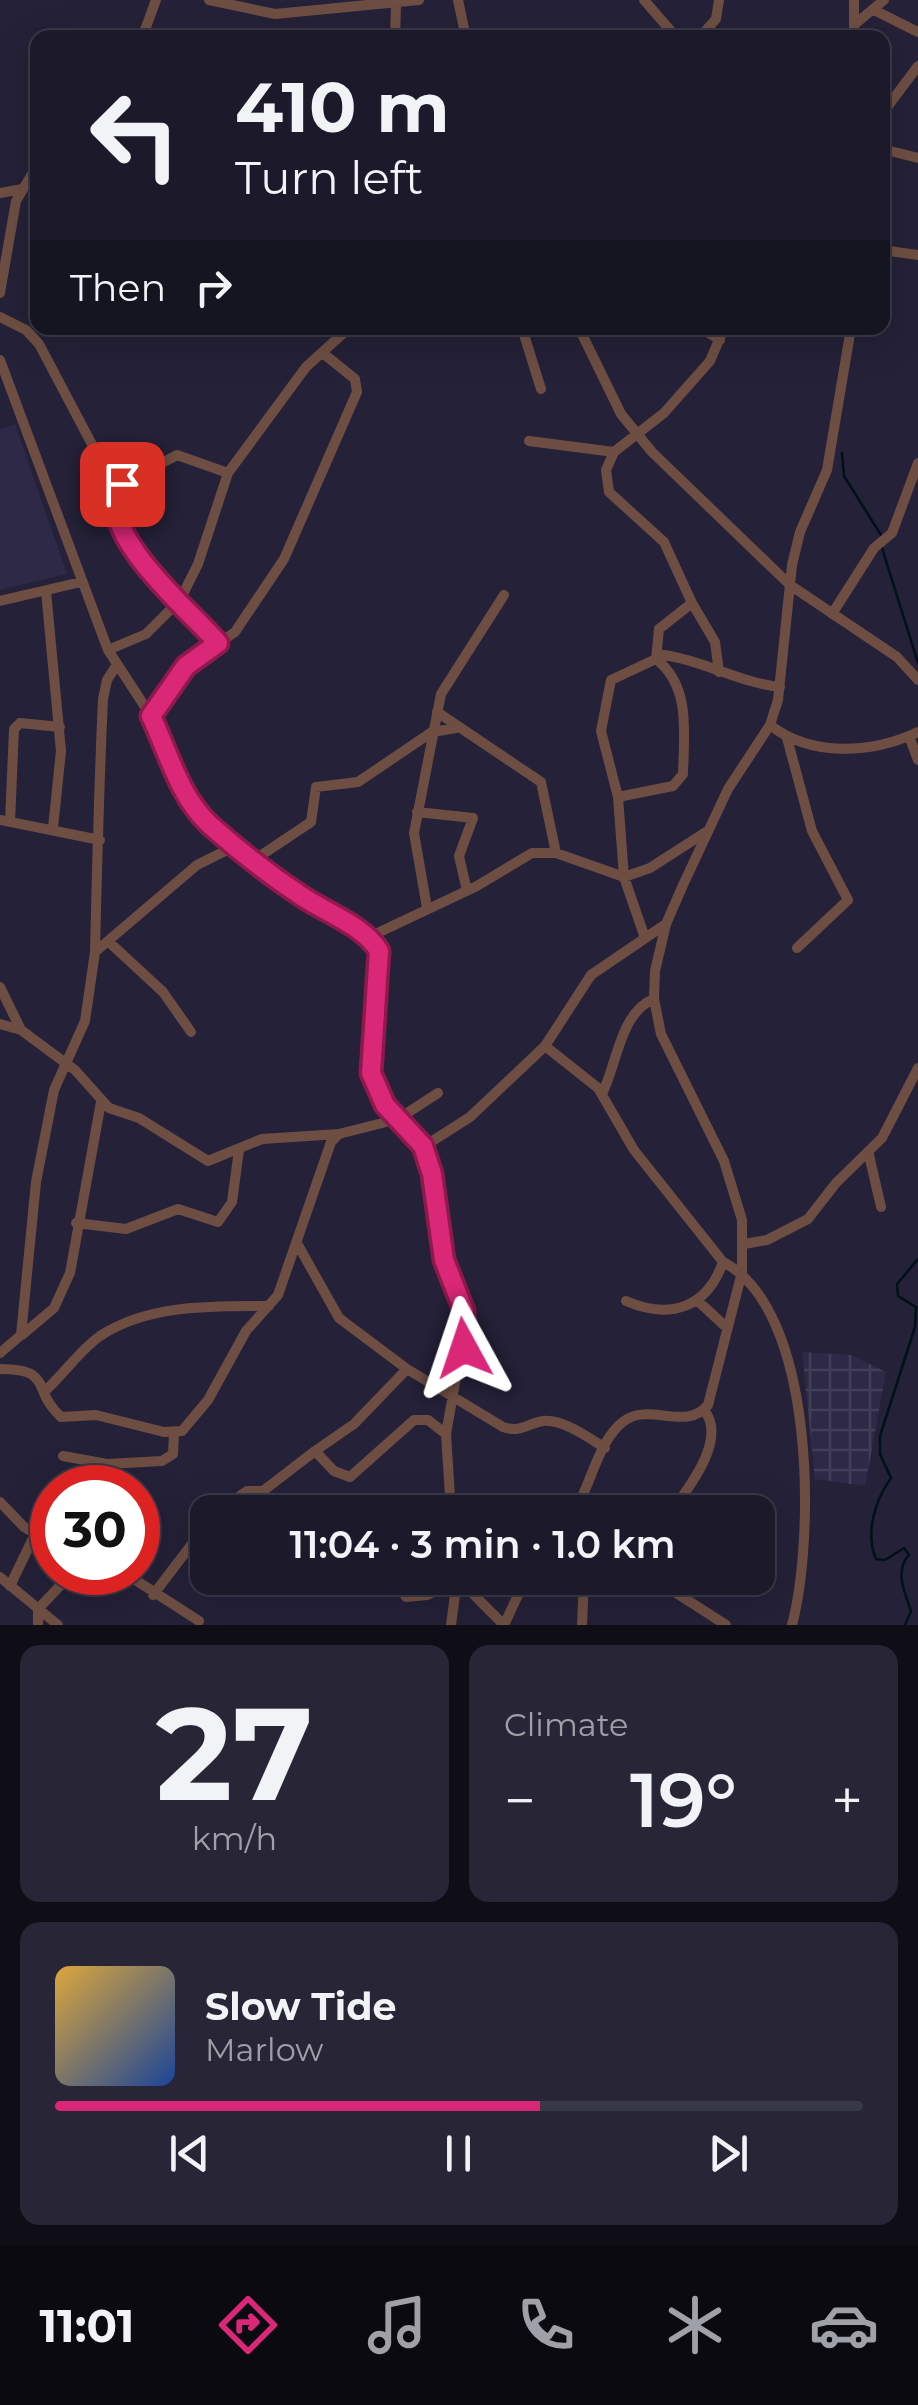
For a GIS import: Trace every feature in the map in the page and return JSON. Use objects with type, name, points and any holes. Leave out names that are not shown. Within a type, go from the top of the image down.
[{"type":"street","points":[[145,30],[156,0]]},
{"type":"street","points":[[209,0],[275,14],[413,1]]},
{"type":"street","points":[[458,0],[464,30]]},
{"type":"street","points":[[644,0],[670,30]]},
{"type":"street","points":[[707,30],[716,19],[719,0]]},
{"type":"street","points":[[854,0],[854,30]]},
{"type":"street","points":[[854,25],[884,0]]},
{"type":"street","points":[[395,30],[396,5]]},
{"type":"street","points":[[874,10],[918,32]]},
{"type":"street","points":[[890,103],[918,66]]},
{"type":"street","points":[[890,152],[918,158]]},
{"type":"street","points":[[0,293],[22,189],[30,176]]},
{"type":"street","points":[[0,193],[22,189]]},
{"type":"street","points":[[890,251],[918,254]]},
{"type":"street","points":[[0,317],[30,334]]},
{"type":"street","points":[[31,335],[115,488],[117,515],[136,554],[218,643]]},
{"type":"street","points":[[108,650],[146,634],[180,600],[198,564],[228,473],[299,376],[343,335]]},
{"type":"street","points":[[524,335],[542,389]]},
{"type":"street","points":[[582,335],[610,394],[638,437],[790,585],[896,657],[918,680]]},
{"type":"street","points":[[712,335],[720,340]]},
{"type":"street","points":[[719,672],[714,642],[664,542],[609,492],[606,470],[614,452],[638,437],[710,361],[722,335]]},
{"type":"street","points":[[582,1495],[620,1425],[636,1415],[686,1418],[704,1410],[714,1390],[742,1272],[744,1244],[734,1186],[667,1049],[654,999],[666,924],[735,776],[770,725],[780,687],[790,585],[800,532],[828,470],[850,335]]},
{"type":"street","points":[[151,716],[186,666],[248,616],[284,559],[357,392],[355,379],[324,354]]},
{"type":"street","points":[[0,360],[108,650],[151,716],[197,812],[254,860],[369,937],[379,951],[371,1073],[376,1091],[423,1146],[436,1188],[444,1260],[466,1321],[446,1434],[450,1495]]},
{"type":"street","points":[[529,441],[614,452]]},
{"type":"street","points":[[115,488],[178,456],[228,473]]},
{"type":"street","points":[[832,614],[874,548],[892,533],[918,463]]},
{"type":"street","points":[[0,602],[81,582]]},
{"type":"street","points":[[46,591],[60,726],[53,828]]},
{"type":"street","points":[[427,908],[414,850],[417,812],[436,712],[441,694],[504,595]]},
{"type":"street","points":[[656,656],[661,625],[692,603]]},
{"type":"street","points":[[644,935],[624,877],[618,797],[601,731],[606,692],[617,675],[656,656],[688,659],[719,672],[780,687]]},
{"type":"street","points":[[618,797],[673,786],[684,774],[682,694],[672,674],[656,656]]},
{"type":"street","points":[[21,1335],[36,1182],[64,1063],[86,1020],[96,952],[93,894],[100,840],[103,699],[107,680],[116,666]]},
{"type":"street","points":[[436,712],[541,782],[556,853]]},
{"type":"street","points":[[60,726],[20,723],[14,729],[5,821],[100,840]]},
{"type":"street","points":[[770,725],[787,738],[842,749],[914,734],[918,760]]},
{"type":"street","points":[[254,860],[311,822],[316,787],[358,782],[432,732],[456,728]]},
{"type":"street","points":[[787,738],[812,831],[848,900],[797,948]]},
{"type":"street","points":[[417,812],[473,818],[459,856],[467,891]]},
{"type":"street","points":[[369,937],[467,891],[526,855],[556,853],[624,877],[650,868],[707,832]]},
{"type":"street","points":[[96,952],[197,866],[235,846]]},
{"type":"street","points":[[423,1146],[470,1117],[544,1046],[591,975],[644,935],[666,924]]},
{"type":"street","points":[[109,942],[164,992],[191,1032]]},
{"type":"street","points":[[0,988],[21,1030]]},
{"type":"street","points":[[602,1094],[632,1018],[654,999]]},
{"type":"street","points":[[0,1024],[21,1030],[64,1063],[101,1102],[138,1118],[208,1161],[286,1136],[339,1134],[398,1119],[438,1093]]},
{"type":"street","points":[[544,1046],[581,1072],[602,1094],[634,1150],[723,1262],[742,1272],[776,1330],[795,1384],[806,1536],[803,1584],[792,1625]]},
{"type":"street","points":[[744,1244],[767,1240],[808,1220],[836,1182],[870,1155],[918,1068]]},
{"type":"street","points":[[0,1354],[44,1318],[61,1296],[70,1273],[76,1223],[101,1102]]},
{"type":"street","points":[[0,1369],[25,1369],[42,1381],[61,1418],[96,1415],[174,1433],[182,1431],[208,1400],[246,1331],[278,1295],[298,1245],[324,1158],[339,1134]]},
{"type":"street","points":[[76,1223],[126,1229],[178,1209],[218,1222],[232,1202],[240,1150]]},
{"type":"street","points":[[870,1155],[880,1207]]},
{"type":"street","points":[[298,1245],[339,1318],[407,1370],[512,1430],[542,1421],[555,1423],[605,1448]]},
{"type":"street","points":[[626,1301],[652,1310],[698,1301],[712,1288],[723,1262]]},
{"type":"street","points":[[698,1301],[727,1328]]},
{"type":"street","points":[[45,1392],[102,1335],[132,1322],[202,1306],[269,1306]]},
{"type":"street","points":[[240,1495],[263,1490],[354,1424],[407,1370]]},
{"type":"street","points":[[682,1495],[705,1457],[711,1421],[704,1410]]},
{"type":"street","points":[[315,1450],[334,1471],[350,1478],[414,1420],[428,1420],[446,1434]]},
{"type":"street","points":[[62,1456],[87,1464],[162,1460],[173,1454],[174,1433]]},
{"type":"street","points":[[0,1502],[30,1529]]},
{"type":"street","points":[[30,1542],[4,1582],[58,1625]]},
{"type":"street","points":[[190,1547],[153,1596],[199,1621]]},
{"type":"street","points":[[38,1625],[38,1609],[51,1595]]},
{"type":"street","points":[[450,1625],[455,1595]]},
{"type":"street","points":[[473,1595],[504,1625],[518,1595]]},
{"type":"street","points":[[582,1625],[583,1595]]},
{"type":"street","points":[[680,1595],[726,1625]]},
{"type":"shaded area","points":[[15,424],[67,574],[0,590],[0,429]]},
{"type":"shaded area","points":[[802,1352],[851,1355],[886,1372],[865,1486],[815,1479]]},
{"type":"waterway","points":[[842,453],[844,476],[881,535]]},
{"type":"waterway","points":[[882,548],[918,663]]},
{"type":"waterway","points":[[905,1625],[911,1611],[901,1575],[909,1555],[904,1548],[885,1560],[876,1559],[871,1538],[876,1506],[891,1478],[880,1454],[880,1436],[915,1327],[916,1307],[898,1296],[897,1284],[918,1259]]},
{"type":"route","points":[[122,484],[115,488],[113,503],[136,554],[218,643],[186,666],[151,716],[189,799],[208,824],[243,852],[299,894],[369,937],[379,951],[371,1073],[385,1105],[423,1146],[439,1208],[444,1260],[464,1311],[464,1348]]}]
